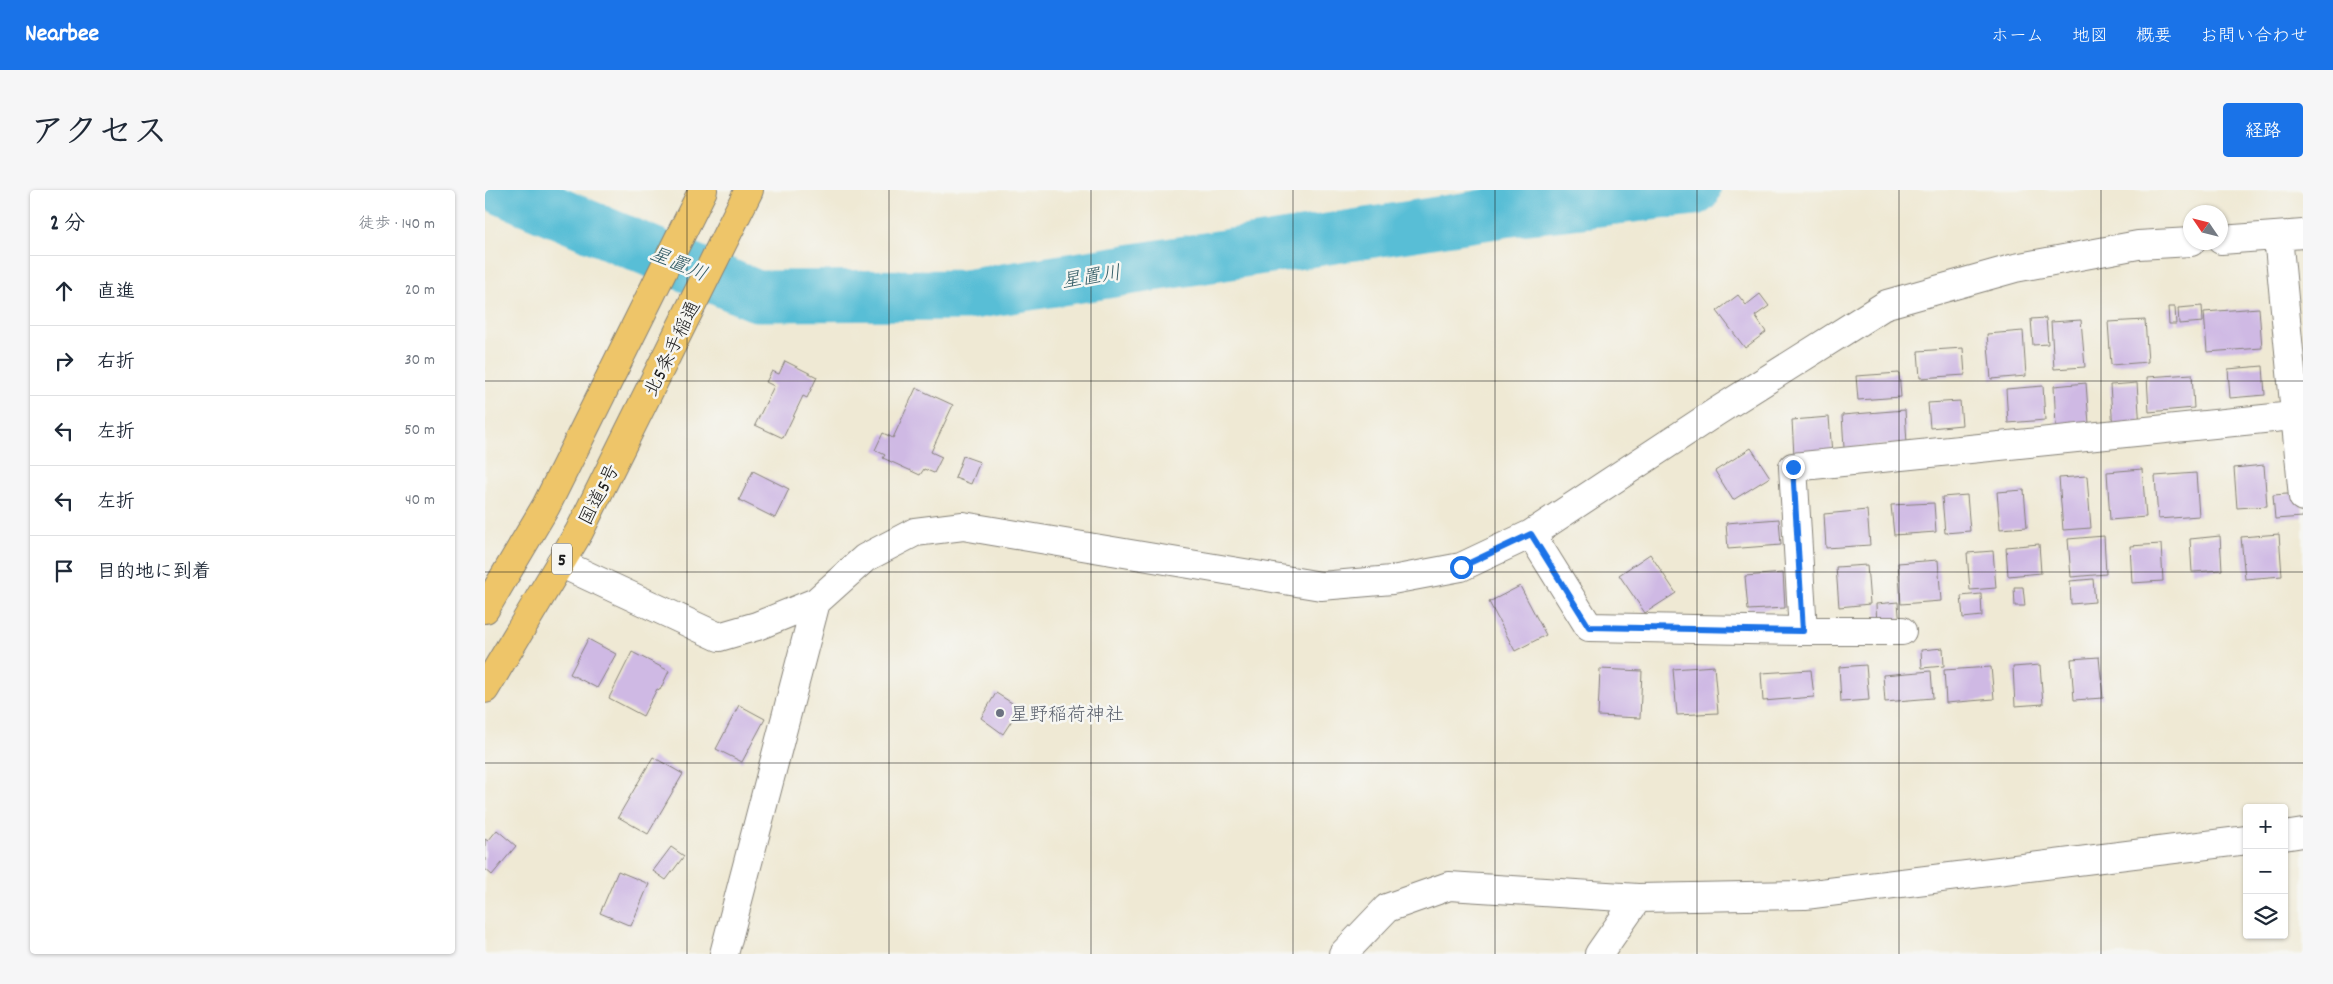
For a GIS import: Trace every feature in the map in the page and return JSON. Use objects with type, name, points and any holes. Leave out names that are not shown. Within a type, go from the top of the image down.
[{"type":"highway","name":"5","points":[[485,609],[546,506],[703,190]]},
{"type":"highway","name":"北5条手稲通","points":[[632,426],[749,190]]},
{"type":"highway","name":"国道5号","points":[[485,689],[579,532],[632,426]]},
{"type":"street","points":[[2228,239],[2290,235],[2303,497]]},
{"type":"street","points":[[560,563],[719,637],[757,626],[816,602],[865,558],[915,532],[963,526],[1321,586],[1392,580],[1461,567],[1531,534],[1716,412],[1887,304],[2015,268],[2138,245],[2183,242]]},
{"type":"street","points":[[1803,631],[1793,467],[2299,415]]},
{"type":"street","points":[[1531,534],[1589,627],[1902,631]]},
{"type":"street","points":[[724,954],[816,602]]},
{"type":"street","points":[[2288,835],[2303,833]]},
{"type":"street","points":[[1343,954],[1387,908],[1449,886],[1638,898],[1805,895],[2243,840]]},
{"type":"street","points":[[1599,954],[1638,898]]},
{"type":"building","points":[[1760,294],[1769,306],[1755,316],[1766,332],[1745,348],[1717,311],[1738,295],[1746,305]]},
{"type":"building","points":[[2202,306],[2203,322],[2179,324],[2178,308]]},
{"type":"building","points":[[2168,307],[2175,307],[2176,324],[2169,324]]},
{"type":"building","points":[[2259,308],[2262,348],[2207,352],[2204,312]]},
{"type":"building","points":[[2046,318],[2048,344],[2033,345],[2031,319]]},
{"type":"building","points":[[2081,320],[2085,367],[2054,369],[2051,322]]},
{"type":"building","points":[[2145,320],[2148,362],[2111,365],[2108,322]]},
{"type":"building","points":[[2023,331],[2026,376],[1991,379],[1987,334]]},
{"type":"building","points":[[1963,348],[1965,375],[1920,378],[1918,351]]},
{"type":"building","points":[[785,361],[817,377],[807,398],[803,396],[783,438],[755,425],[774,386],[766,382],[772,371],[779,374]]},
{"type":"building","points":[[2263,366],[2265,395],[2230,398],[2228,369]]},
{"type":"building","points":[[1899,373],[1901,397],[1858,400],[1856,376]]},
{"type":"building","points":[[2192,374],[2194,408],[2149,412],[2147,377]]},
{"type":"building","points":[[2086,383],[2089,424],[2056,427],[2054,386]]},
{"type":"building","points":[[2137,383],[2140,428],[2113,430],[2110,385]]},
{"type":"building","points":[[2043,386],[2045,420],[2008,423],[2006,389]]},
{"type":"building","points":[[916,388],[953,405],[931,452],[942,457],[934,473],[924,469],[920,475],[883,458],[885,455],[875,450],[883,433],[893,438]]},
{"type":"building","points":[[1960,401],[1962,425],[1930,428],[1928,403]]},
{"type":"building","points":[[1905,410],[1907,444],[1844,448],[1842,415]]},
{"type":"building","points":[[1829,417],[1832,453],[1794,456],[1792,420]]},
{"type":"building","points":[[1751,448],[1770,477],[1733,500],[1715,471]]},
{"type":"building","points":[[963,456],[980,462],[971,484],[955,478]]},
{"type":"building","points":[[2264,465],[2267,506],[2237,508],[2234,468]]},
{"type":"building","points":[[2142,469],[2146,517],[2110,520],[2107,472]]},
{"type":"building","points":[[753,471],[789,489],[775,518],[739,500]]},
{"type":"building","points":[[2196,473],[2199,516],[2158,519],[2155,476]]},
{"type":"building","points":[[2087,476],[2091,528],[2063,530],[2059,478]]},
{"type":"building","points":[[2024,490],[2027,527],[2000,529],[1997,492]]},
{"type":"building","points":[[2301,493],[2303,517],[2275,519],[2273,495]]},
{"type":"building","points":[[1967,495],[1970,531],[1945,533],[1942,497]]},
{"type":"building","points":[[1934,503],[1936,532],[1894,535],[1891,505]]},
{"type":"building","points":[[1867,510],[1870,545],[1826,548],[1824,514]]},
{"type":"building","points":[[1779,519],[1781,545],[1728,549],[1726,523]]},
{"type":"building","points":[[2279,534],[2282,576],[2245,579],[2241,537]]},
{"type":"building","points":[[2104,536],[2106,574],[2071,577],[2068,539]]},
{"type":"building","points":[[2220,536],[2222,570],[2192,572],[2190,539]]},
{"type":"building","points":[[2039,544],[2041,573],[2008,576],[2006,547]]},
{"type":"building","points":[[2161,544],[2163,581],[2132,583],[2130,546]]},
{"type":"building","points":[[1993,551],[1996,588],[1970,590],[1967,553]]},
{"type":"building","points":[[1650,554],[1676,593],[1645,613],[1619,575]]},
{"type":"building","points":[[1938,560],[1941,601],[1901,604],[1898,563]]},
{"type":"building","points":[[1867,565],[1870,604],[1839,607],[1836,567]]},
{"type":"building","points":[[1783,573],[1785,608],[1748,610],[1745,576]]},
{"type":"building","points":[[2093,579],[2095,602],[2071,604],[2070,581]]},
{"type":"building","points":[[1520,586],[1546,635],[1515,651],[1489,602]]},
{"type":"building","points":[[2014,587],[2023,587],[2025,606],[2015,606]]},
{"type":"building","points":[[1981,594],[1982,616],[1963,618],[1961,596]]},
{"type":"building","points":[[1898,602],[1900,626],[1877,628],[1876,604]]},
{"type":"building","points":[[588,639],[616,654],[597,688],[570,674]]},
{"type":"building","points":[[1943,648],[1944,666],[1922,668],[1921,650]]},
{"type":"building","points":[[632,652],[669,671],[660,690],[657,689],[643,716],[609,698]]},
{"type":"building","points":[[2099,657],[2103,698],[2074,700],[2071,659]]},
{"type":"building","points":[[1866,665],[1869,700],[1841,702],[1839,667]]},
{"type":"building","points":[[2040,665],[2043,704],[2015,706],[2013,667]]},
{"type":"building","points":[[1714,666],[1718,713],[1677,715],[1673,669]]},
{"type":"building","points":[[1991,667],[1994,699],[1946,703],[1944,670]]},
{"type":"building","points":[[1600,669],[1642,671],[1640,718],[1598,716]]},
{"type":"building","points":[[1811,670],[1814,697],[1763,701],[1761,673]]},
{"type":"building","points":[[1931,671],[1933,698],[1885,702],[1883,675]]},
{"type":"building","name":"星野稲荷神社","points":[[996,693],[1020,708],[1003,734],[981,718]]},
{"type":"building","points":[[739,705],[765,719],[742,762],[716,749]]},
{"type":"building","points":[[653,757],[683,774],[648,834],[618,817]]},
{"type":"building","points":[[497,830],[516,846],[492,875],[485,869],[485,839],[488,841]]},
{"type":"building","points":[[671,847],[684,856],[666,880],[653,871]]},
{"type":"building","points":[[618,871],[649,884],[631,926],[600,913]]},
{"type":"waterway","name":"星置川","points":[[503,190],[757,296],[965,295],[1503,212],[1695,190]]},
{"type":"place","name":"星野稲荷神社","points":[[1000,713]]},
{"type":"route","points":[[1461,567],[1531,534],[1589,627],[1803,631],[1793,467]]}]
